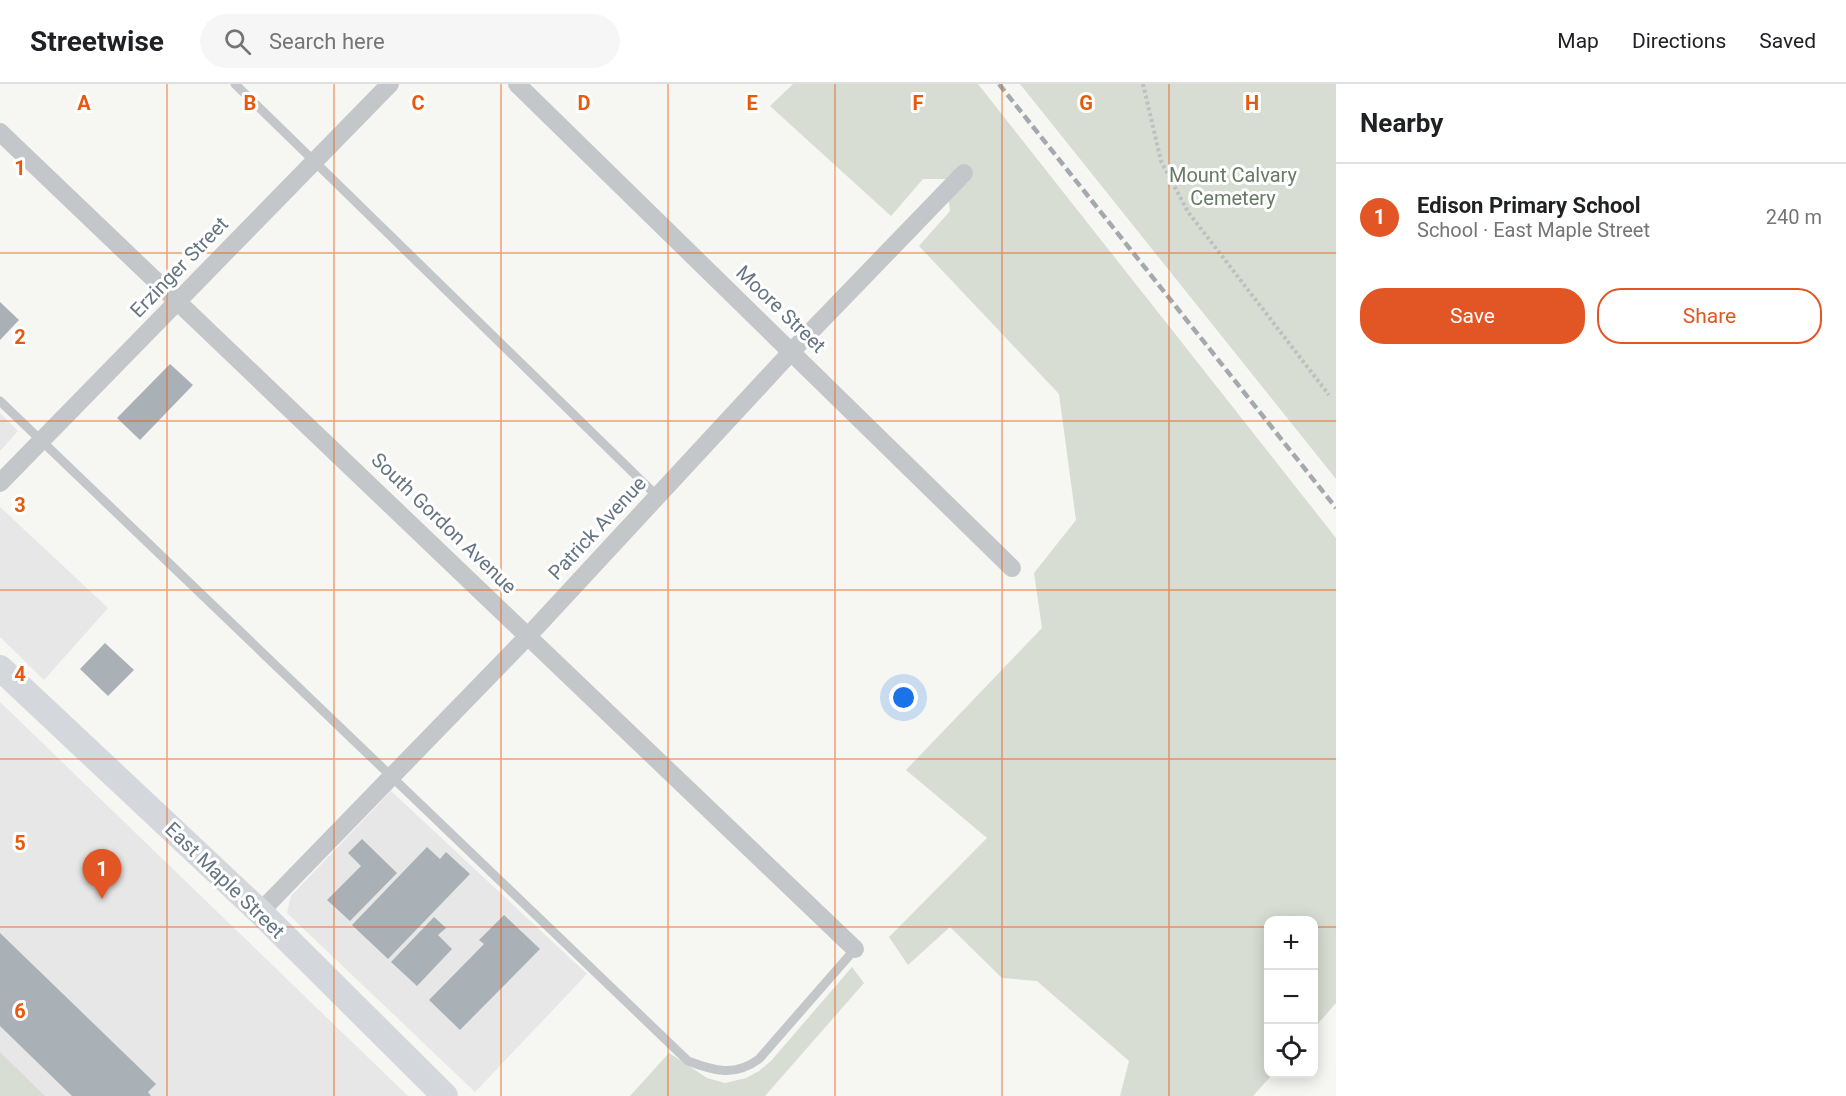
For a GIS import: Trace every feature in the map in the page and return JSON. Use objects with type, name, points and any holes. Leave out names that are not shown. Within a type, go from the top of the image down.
[{"type":"main road","name":"East Maple Street","points":[[0,668],[260,912],[445,1096]]},
{"type":"street","name":"Erzinger Street","points":[[0,483],[390,84]]},
{"type":"street","name":"Moore Street","points":[[517,84],[1012,568]]},
{"type":"street","name":"South Gordon Avenue","points":[[0,132],[855,949]]},
{"type":"street","name":"Patrick Avenue","points":[[260,912],[529,635],[792,351],[964,173]]},
{"type":"lane","points":[[235,84],[657,496]]},
{"type":"lane","points":[[0,401],[688,1061],[714,1071],[747,1068],[759,1059],[855,949]]},
{"type":"path","points":[[1143,84],[1149,120],[1161,161],[1188,212],[1329,395]]},
{"type":"shaded area","points":[[0,413],[18,431],[0,451]]},
{"type":"shaded area","points":[[0,507],[108,608],[44,680],[0,637]]},
{"type":"shaded area","points":[[0,702],[408,1096],[0,1096]]},
{"type":"shaded area","points":[[391,791],[587,974],[475,1092],[287,913],[291,896]]},
{"type":"green space","points":[[793,84],[978,84],[1336,538],[1336,1003],[1318,1023],[1318,916],[1264,916],[1264,1078],[1269,1078],[1253,1096],[1120,1096],[1129,1061],[1037,981],[1002,978],[950,927],[908,965],[889,937],[987,838],[906,770],[1042,628],[1034,573],[1076,520],[1059,394],[919,246],[950,211],[946,179],[923,179],[891,216],[770,106]]},
{"type":"green space","name":"Mount Calvary Cemetery","points":[[1020,84],[1336,84],[1336,479]]},
{"type":"green space","points":[[852,967],[864,983],[765,1096],[630,1096],[669,1053],[707,1078],[725,1083],[746,1078],[759,1071],[771,1061]]},
{"type":"green space","points":[[0,1052],[45,1096],[0,1096]]},
{"type":"building","points":[[0,302],[19,320],[0,340]]},
{"type":"building","points":[[170,364],[193,385],[140,440],[117,418]]},
{"type":"building","points":[[105,643],[134,670],[108,696],[80,669]]},
{"type":"building","points":[[362,839],[397,873],[350,921],[327,900],[361,866],[348,853]]},
{"type":"building","points":[[427,847],[440,859],[446,852],[470,874],[388,959],[352,925]]},
{"type":"building","points":[[504,915],[540,949],[460,1030],[429,1000],[484,944],[479,940]]},
{"type":"building","points":[[434,917],[446,928],[438,935],[452,949],[417,986],[391,962]]},
{"type":"building","points":[[0,933],[156,1084],[148,1092],[151,1096],[72,1096],[0,1026]]},
{"type":"railway","points":[[999,84],[1336,508]]},
{"type":"place","name":"Edison Primary School","points":[[102,899]]}]
